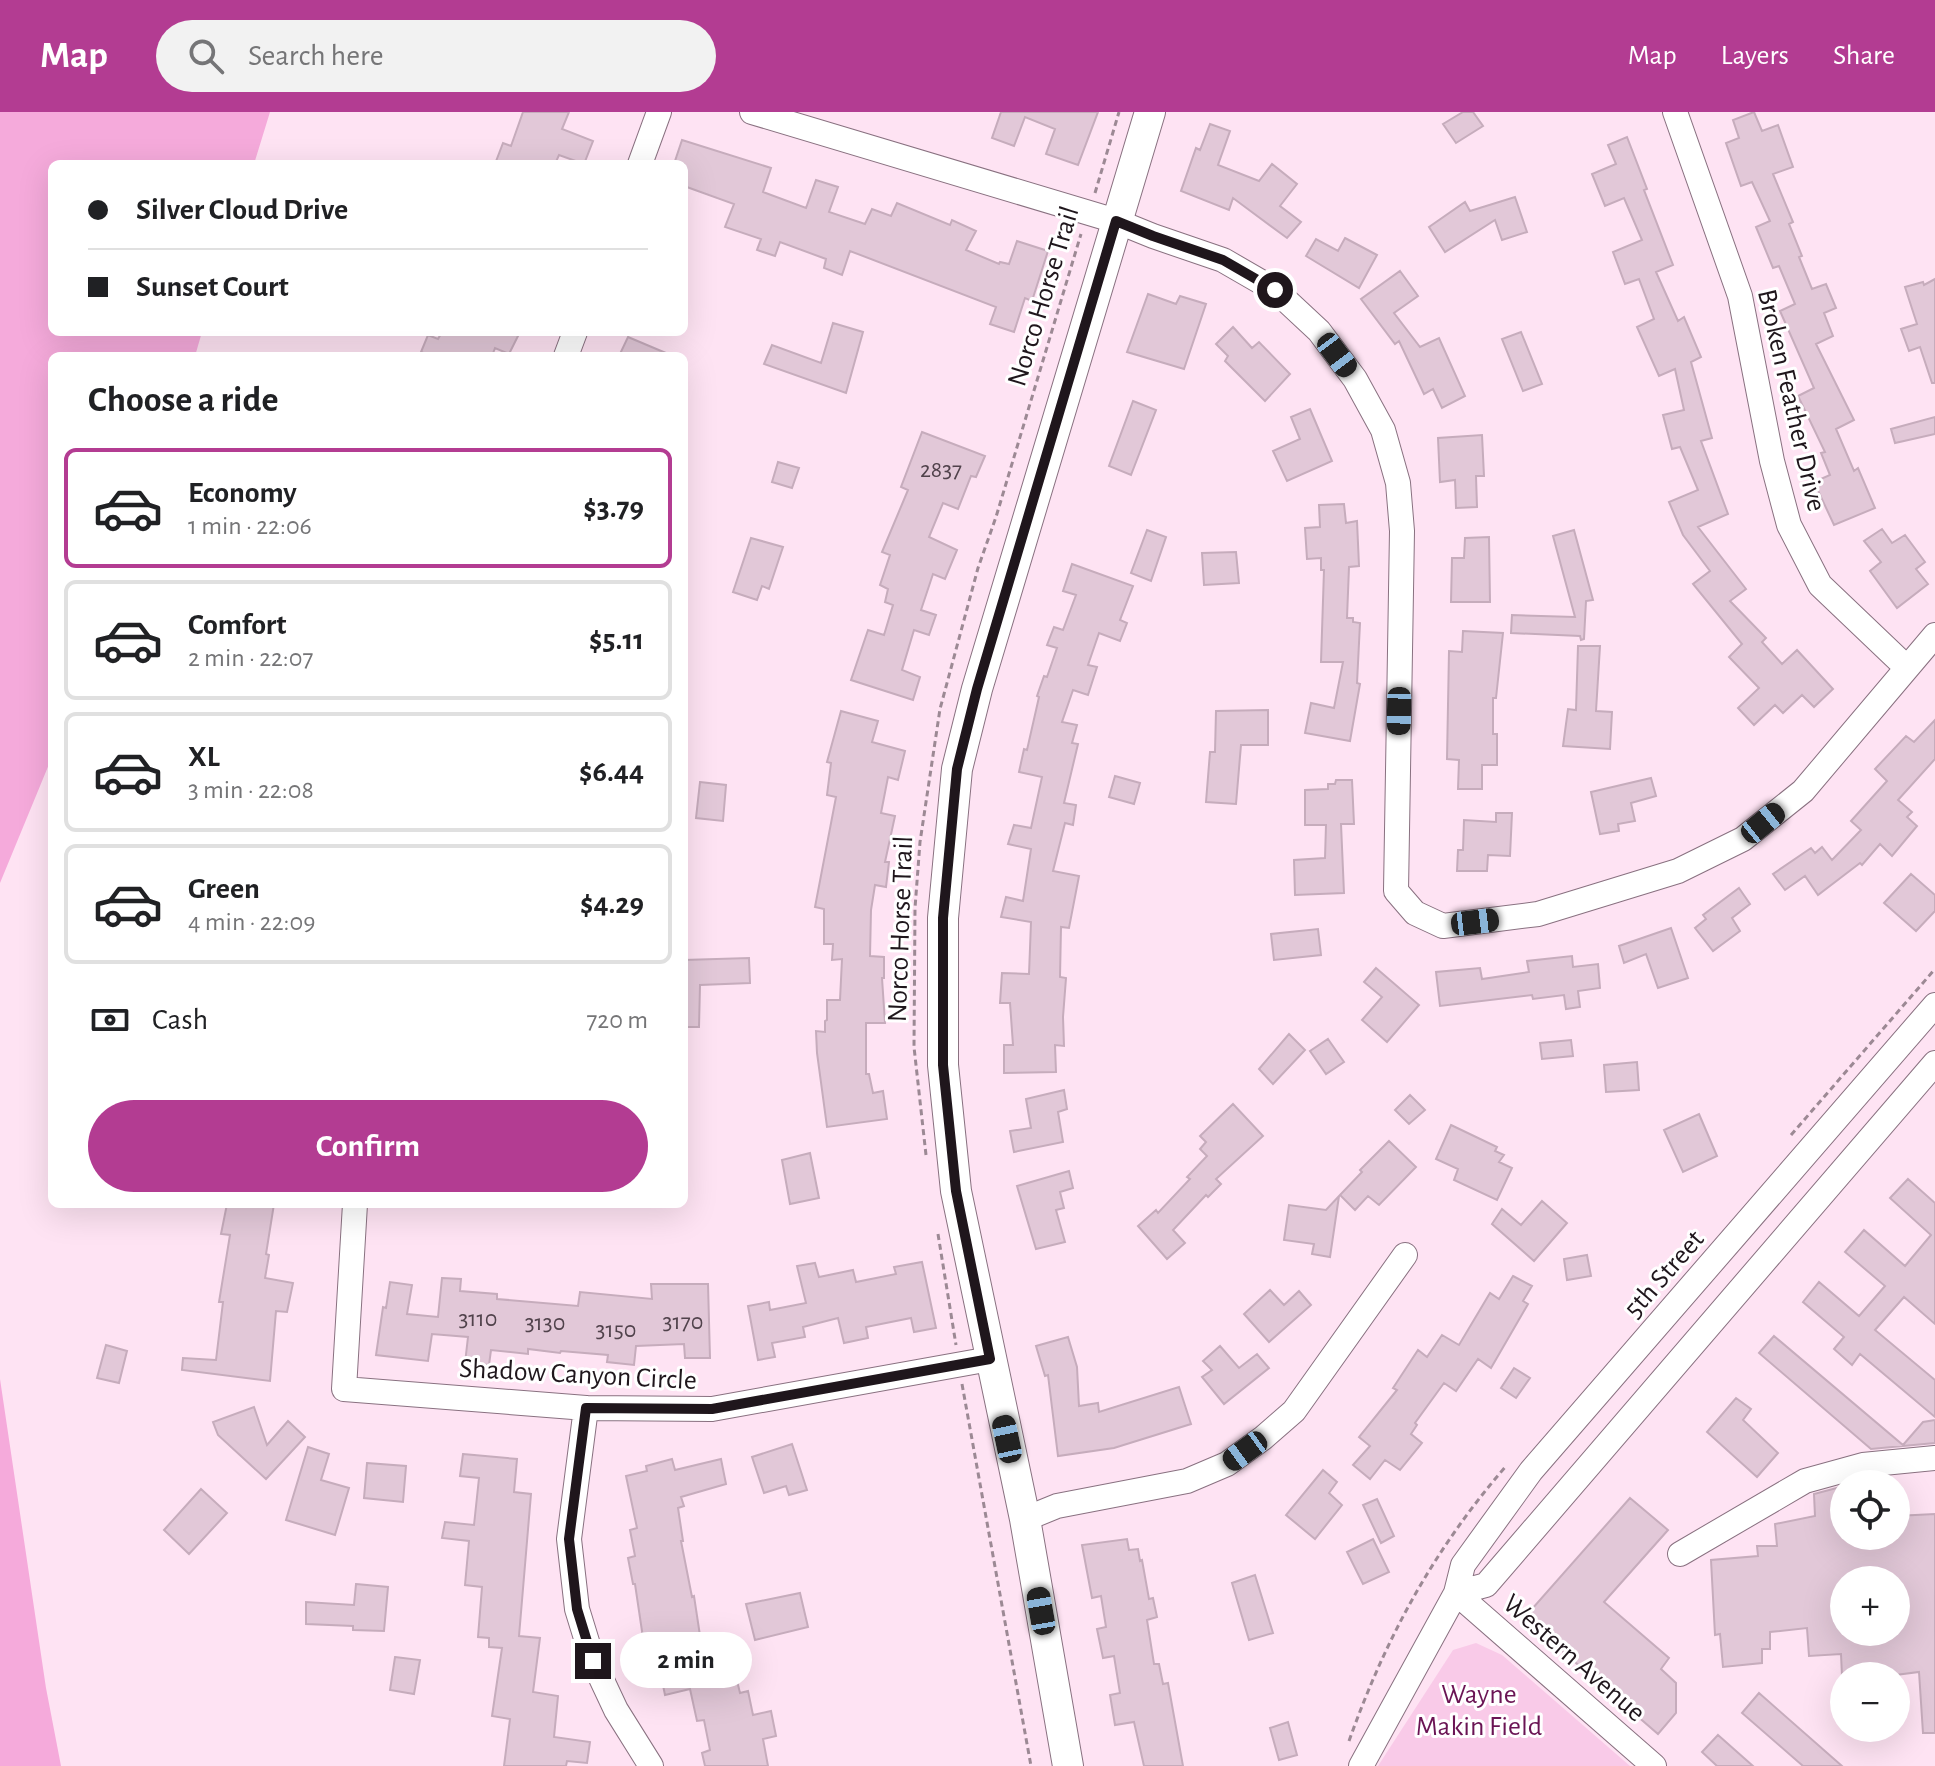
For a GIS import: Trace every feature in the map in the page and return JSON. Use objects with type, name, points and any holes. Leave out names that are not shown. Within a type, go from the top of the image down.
[{"type":"main road","points":[[1068,1766],[1025,1519],[956,1191],[943,1065],[943,918],[957,769],[977,689],[1102,217],[1150,112]]},
{"type":"street","points":[[641,160],[659,112]]},
{"type":"street","points":[[752,112],[1102,217],[1223,260],[1275,290],[1319,331],[1355,379],[1383,430],[1398,483],[1402,531],[1396,891],[1415,913],[1443,926],[1538,914],[1678,871],[1743,839],[1803,791],[1935,635]]},
{"type":"street","name":"Broken Feather Drive","points":[[1675,112],[1740,296],[1772,461],[1789,525],[1820,585],[1906,667]]},
{"type":"street","name":"5th Street","points":[[1361,1766],[1456,1593],[1463,1565],[1531,1471],[1935,1005]]},
{"type":"street","points":[[1456,1593],[1486,1585],[1935,1063]]},
{"type":"street","name":"Shadow Canyon Circle","points":[[355,1208],[344,1389],[586,1408],[712,1409],[990,1359]]},
{"type":"street","points":[[1025,1519],[1057,1506],[1187,1481],[1227,1464],[1294,1411],[1405,1255]]},
{"type":"street","points":[[586,1408],[569,1539],[577,1609],[593,1661],[616,1710],[651,1766]]},
{"type":"street","points":[[1680,1554],[1805,1481],[1863,1465],[1935,1458]]},
{"type":"street","name":"Western Avenue","points":[[1456,1593],[1654,1766]]},
{"type":"path","name":"Norco Horse Trail","points":[[927,1162],[914,1047],[915,908],[920,842],[940,709],[978,568],[1077,247],[1102,217],[1119,112]]},
{"type":"path","points":[[938,1234],[958,1365],[1031,1766]]},
{"type":"green space","name":"Wayne Makin Field","points":[[1476,1643],[1502,1655],[1630,1766],[1378,1766],[1453,1650]]},
{"type":"shaded area","points":[[0,112],[270,112],[255,160],[48,160],[48,336],[201,336],[196,352],[48,352],[48,767],[0,883]]},
{"type":"shaded area","points":[[0,1379],[46,1688],[61,1766],[0,1766]]},
{"type":"building","points":[[523,112],[569,112],[562,129],[593,141],[586,160],[559,155],[557,160],[497,160],[503,143],[511,146]]},
{"type":"building","points":[[1001,112],[1098,112],[1078,165],[1046,154],[1055,129],[1025,117],[1014,146],[992,138]]},
{"type":"building","points":[[1463,112],[1473,112],[1483,126],[1456,143],[1443,124]]},
{"type":"building","points":[[1754,112],[1762,131],[1778,125],[1793,167],[1773,174],[1793,222],[1789,224],[1812,289],[1826,284],[1836,308],[1824,313],[1833,336],[1816,344],[1854,420],[1836,429],[1854,471],[1858,468],[1875,508],[1834,525],[1814,482],[1830,475],[1821,453],[1825,452],[1798,396],[1814,388],[1780,311],[1795,304],[1779,266],[1773,268],[1756,227],[1770,221],[1752,182],[1741,186],[1726,143],[1739,138],[1733,120]]},
{"type":"building","points":[[1210,124],[1230,131],[1218,165],[1259,181],[1272,164],[1297,184],[1280,206],[1301,222],[1287,238],[1233,198],[1229,210],[1181,191],[1196,148],[1200,150]]},
{"type":"building","points":[[1627,137],[1673,265],[1656,272],[1678,321],[1684,317],[1701,357],[1691,362],[1712,438],[1701,441],[1728,514],[1698,527],[1746,589],[1730,601],[1766,638],[1762,642],[1782,664],[1797,650],[1833,689],[1814,707],[1802,695],[1783,713],[1775,705],[1754,725],[1738,708],[1759,688],[1729,657],[1742,644],[1693,584],[1710,571],[1683,535],[1669,502],[1698,490],[1680,447],[1672,449],[1663,415],[1684,410],[1675,369],[1659,376],[1637,327],[1654,319],[1639,279],[1625,284],[1613,252],[1642,240],[1624,198],[1605,206],[1592,174],[1616,164],[1608,145]]},
{"type":"building","points":[[682,140],[771,168],[763,192],[806,208],[816,180],[838,187],[829,212],[865,224],[872,209],[891,216],[897,203],[950,225],[952,220],[976,231],[966,250],[999,264],[1009,264],[1017,241],[1048,251],[1032,301],[1025,298],[1014,332],[990,324],[996,307],[850,251],[842,275],[824,268],[826,259],[780,242],[775,256],[757,250],[761,239],[725,227],[734,204],[688,187],[688,160],[675,160]]},
{"type":"building","points":[[1515,197],[1527,232],[1502,240],[1495,220],[1445,252],[1429,227],[1465,202],[1470,211]]},
{"type":"building","points":[[1345,238],[1377,255],[1359,288],[1306,256],[1316,239],[1338,251]]},
{"type":"building","points":[[1400,271],[1418,296],[1394,313],[1420,347],[1439,338],[1465,396],[1442,408],[1433,389],[1424,394],[1399,341],[1395,344],[1361,299]]},
{"type":"building","points":[[1935,279],[1935,383],[1932,383],[1920,347],[1909,351],[1901,329],[1917,324],[1905,287],[1923,282],[1924,285]]},
{"type":"building","points":[[1148,294],[1176,304],[1180,296],[1206,304],[1184,369],[1127,352]]},
{"type":"building","points":[[833,323],[863,332],[846,393],[764,364],[772,345],[821,363]]},
{"type":"building","points":[[1233,327],[1252,348],[1259,342],[1290,374],[1265,401],[1225,361],[1228,356],[1216,344]]},
{"type":"building","points":[[1521,332],[1542,384],[1523,391],[1502,339]]},
{"type":"building","points":[[428,336],[438,339],[440,336],[518,336],[510,352],[495,348],[494,352],[421,352]]},
{"type":"building","points":[[628,337],[664,352],[621,352]]},
{"type":"building","points":[[1133,401],[1156,410],[1131,475],[1109,466]]},
{"type":"building","points":[[1310,409],[1332,461],[1287,481],[1273,451],[1300,439],[1291,417]]},
{"type":"building","points":[[1935,417],[1935,434],[1895,443],[1891,429]]},
{"type":"building","points":[[922,432],[985,456],[976,477],[971,476],[958,509],[943,503],[929,537],[957,550],[945,579],[933,574],[921,610],[936,615],[929,635],[914,630],[902,670],[920,677],[913,700],[851,680],[868,630],[884,635],[893,605],[885,602],[888,589],[880,585],[890,555],[882,552],[908,490],[901,487]]},
{"type":"building","points":[[1482,435],[1484,476],[1476,476],[1477,507],[1456,508],[1455,480],[1440,482],[1438,438]]},
{"type":"building","points":[[778,462],[799,468],[792,488],[772,482]]},
{"type":"building","points":[[1344,504],[1346,523],[1357,521],[1359,566],[1349,567],[1347,618],[1360,623],[1357,683],[1360,684],[1350,741],[1305,733],[1311,703],[1334,708],[1343,662],[1321,662],[1324,570],[1321,570],[1321,558],[1307,559],[1305,528],[1320,527],[1319,505]]},
{"type":"building","points":[[1882,529],[1892,543],[1905,535],[1925,562],[1916,569],[1928,584],[1897,608],[1870,571],[1881,562],[1864,541]]},
{"type":"building","points":[[1147,530],[1166,537],[1151,581],[1131,573]]},
{"type":"building","points":[[1574,530],[1593,600],[1586,601],[1584,639],[1581,640],[1580,636],[1511,633],[1512,615],[1575,617],[1553,536]]},
{"type":"building","points":[[1489,537],[1490,602],[1451,602],[1452,558],[1464,558],[1465,538]]},
{"type":"building","points":[[751,538],[783,547],[769,589],[762,586],[757,600],[733,592]]},
{"type":"building","points":[[1236,552],[1239,583],[1204,585],[1202,553]]},
{"type":"building","points":[[1072,564],[1133,586],[1120,620],[1127,623],[1120,641],[1099,633],[1088,665],[1097,667],[1088,695],[1073,690],[1062,722],[1077,725],[1072,743],[1078,744],[1064,803],[1076,805],[1073,825],[1065,823],[1053,871],[1079,876],[1069,928],[1061,927],[1060,977],[1066,978],[1064,1046],[1055,1045],[1056,1072],[1004,1073],[1004,1045],[1013,1045],[1010,1003],[1000,1003],[1002,973],[1029,974],[1031,922],[1001,917],[1006,897],[1023,901],[1031,849],[1008,844],[1014,825],[1031,828],[1042,777],[1019,772],[1024,749],[1027,750],[1037,696],[1057,648],[1047,645],[1054,627],[1063,630],[1076,595],[1063,591]]},
{"type":"building","points":[[1463,631],[1503,633],[1496,698],[1493,698],[1497,765],[1482,765],[1482,789],[1458,789],[1459,760],[1447,759],[1449,651],[1462,652]]},
{"type":"building","points":[[1578,646],[1600,646],[1596,711],[1612,712],[1610,749],[1563,746],[1568,709],[1576,710]]},
{"type":"building","points":[[1268,710],[1268,745],[1241,745],[1236,804],[1206,802],[1210,752],[1215,752],[1216,711]]},
{"type":"building","points":[[841,711],[878,721],[872,742],[905,751],[898,780],[888,777],[881,813],[895,816],[885,862],[889,862],[886,887],[875,885],[871,910],[870,956],[884,957],[885,1023],[866,1023],[866,1074],[869,1074],[873,1093],[883,1091],[887,1119],[827,1127],[816,1031],[825,1032],[827,1000],[840,1000],[842,959],[832,960],[833,944],[824,944],[824,909],[815,907],[836,797],[827,795],[831,763],[827,762]]},
{"type":"building","points":[[1935,720],[1935,759],[1898,800],[1912,812],[1907,817],[1917,826],[1892,856],[1880,844],[1862,865],[1860,863],[1818,895],[1805,876],[1785,890],[1773,874],[1811,848],[1815,853],[1822,847],[1832,860],[1861,830],[1851,821],[1887,781],[1875,769],[1906,736],[1914,742]]},
{"type":"building","points":[[1115,776],[1140,783],[1134,804],[1109,797]]},
{"type":"building","points":[[1651,778],[1656,796],[1631,803],[1635,821],[1618,824],[1619,831],[1600,834],[1591,792]]},
{"type":"building","points":[[1336,780],[1352,780],[1354,824],[1341,824],[1344,893],[1295,895],[1294,860],[1325,858],[1326,825],[1305,825],[1305,790],[1328,789],[1328,784],[1335,784]]},
{"type":"building","points":[[700,782],[726,785],[723,821],[696,818]]},
{"type":"building","points":[[1496,813],[1512,813],[1510,856],[1488,855],[1487,871],[1457,871],[1458,850],[1463,850],[1464,820],[1496,822]]},
{"type":"building","points":[[1911,874],[1935,895],[1935,911],[1916,931],[1884,903]]},
{"type":"building","points":[[1739,888],[1750,904],[1732,918],[1740,931],[1713,951],[1695,928],[1706,919],[1703,915]]},
{"type":"building","points":[[1671,928],[1688,978],[1658,988],[1646,954],[1624,963],[1619,946]]},
{"type":"building","points":[[1318,929],[1321,955],[1274,960],[1271,934]]},
{"type":"building","points":[[1572,956],[1573,967],[1598,964],[1600,988],[1578,991],[1580,1007],[1566,1009],[1564,995],[1533,999],[1532,995],[1440,1006],[1436,972],[1480,968],[1482,979],[1529,972],[1527,961]]},
{"type":"building","points":[[749,958],[750,983],[700,985],[699,1027],[688,1027],[688,960]]},
{"type":"building","points":[[1376,968],[1419,1005],[1387,1042],[1362,1020],[1382,997],[1364,982]]},
{"type":"building","points":[[1289,1034],[1305,1050],[1273,1084],[1259,1069]]},
{"type":"building","points":[[1328,1039],[1344,1062],[1326,1074],[1310,1051]]},
{"type":"building","points":[[1571,1040],[1573,1056],[1542,1059],[1540,1043]]},
{"type":"building","points":[[1637,1062],[1639,1090],[1606,1092],[1604,1065]]},
{"type":"building","points":[[1064,1090],[1067,1109],[1058,1112],[1063,1142],[1014,1152],[1010,1131],[1031,1128],[1026,1099]]},
{"type":"building","points":[[1410,1095],[1425,1110],[1409,1124],[1395,1110]]},
{"type":"building","points":[[1233,1104],[1263,1136],[1216,1179],[1221,1184],[1208,1197],[1206,1195],[1173,1230],[1185,1243],[1167,1259],[1138,1226],[1156,1210],[1158,1213],[1190,1179],[1187,1177],[1207,1156],[1200,1149],[1206,1142],[1200,1136]]},
{"type":"building","points":[[1699,1114],[1717,1156],[1683,1172],[1664,1130]]},
{"type":"building","points":[[1451,1125],[1497,1147],[1495,1151],[1504,1155],[1499,1162],[1512,1168],[1497,1200],[1454,1180],[1458,1169],[1436,1159]]},
{"type":"building","points":[[1389,1141],[1416,1167],[1379,1205],[1368,1196],[1355,1210],[1340,1195]]},
{"type":"building","points":[[810,1153],[819,1198],[790,1204],[782,1160]]},
{"type":"building","points":[[1069,1171],[1073,1188],[1060,1192],[1064,1208],[1056,1210],[1065,1242],[1036,1249],[1017,1186]]},
{"type":"building","points":[[1908,1179],[1935,1203],[1935,1324],[1904,1297],[1875,1330],[1935,1380],[1935,1417],[1860,1354],[1852,1365],[1834,1349],[1844,1337],[1803,1302],[1819,1282],[1859,1316],[1885,1286],[1845,1252],[1864,1230],[1905,1266],[1931,1235],[1890,1198]]},
{"type":"building","points":[[1339,1196],[1330,1257],[1312,1254],[1314,1244],[1284,1240],[1289,1205],[1326,1210]]},
{"type":"building","points":[[1542,1201],[1567,1223],[1534,1261],[1492,1224],[1502,1209],[1521,1225]]},
{"type":"building","points":[[226,1208],[273,1208],[265,1278],[293,1283],[287,1312],[276,1311],[270,1381],[182,1370],[183,1358],[216,1360],[223,1302],[219,1302],[230,1235],[221,1234]]},
{"type":"building","points":[[1587,1255],[1591,1276],[1567,1280],[1564,1259]]},
{"type":"building","points":[[922,1262],[936,1328],[914,1332],[911,1318],[866,1327],[868,1338],[844,1343],[838,1318],[803,1327],[805,1337],[772,1343],[775,1357],[758,1360],[748,1306],[769,1302],[770,1310],[806,1303],[797,1266],[815,1263],[819,1277],[853,1270],[856,1282],[896,1274],[894,1267]]},
{"type":"building","points":[[1513,1276],[1532,1286],[1523,1301],[1528,1304],[1491,1368],[1478,1359],[1456,1391],[1444,1383],[1415,1423],[1417,1425],[1411,1434],[1422,1443],[1400,1470],[1385,1460],[1370,1479],[1353,1465],[1370,1446],[1359,1437],[1397,1390],[1393,1388],[1418,1350],[1427,1357],[1442,1335],[1459,1345],[1490,1293],[1499,1299]]},
{"type":"building","points":[[442,1278],[461,1279],[460,1291],[497,1294],[497,1299],[578,1306],[580,1292],[652,1299],[651,1284],[708,1284],[710,1358],[685,1358],[684,1344],[636,1346],[634,1365],[607,1362],[608,1355],[528,1349],[528,1354],[491,1350],[489,1365],[465,1363],[468,1337],[432,1334],[428,1361],[376,1355],[390,1282],[412,1285],[407,1314],[438,1317]]},
{"type":"building","points":[[1270,1290],[1284,1305],[1299,1291],[1311,1305],[1269,1342],[1244,1314]]},
{"type":"building","points":[[1774,1336],[1903,1445],[1923,1422],[1935,1420],[1935,1443],[1871,1449],[1759,1353]]},
{"type":"building","points":[[1068,1337],[1077,1367],[1079,1406],[1098,1403],[1099,1412],[1179,1387],[1191,1424],[1114,1448],[1058,1456],[1048,1375],[1045,1376],[1036,1346]]},
{"type":"building","points":[[106,1345],[127,1351],[119,1383],[97,1378]]},
{"type":"building","points":[[1220,1346],[1239,1368],[1257,1354],[1269,1368],[1224,1404],[1202,1377],[1212,1370],[1203,1361]]},
{"type":"building","points":[[1514,1368],[1530,1378],[1516,1398],[1501,1388]]},
{"type":"building","points":[[1736,1398],[1751,1409],[1743,1420],[1778,1453],[1757,1477],[1707,1432]]},
{"type":"building","points":[[254,1407],[267,1445],[288,1421],[305,1437],[266,1479],[218,1435],[213,1422]]},
{"type":"building","points":[[792,1444],[807,1490],[789,1495],[786,1486],[764,1493],[752,1457]]},
{"type":"building","points":[[308,1447],[329,1454],[321,1480],[349,1488],[335,1535],[286,1520]]},
{"type":"building","points":[[463,1454],[517,1459],[514,1492],[531,1494],[519,1636],[540,1638],[533,1692],[558,1696],[554,1737],[590,1742],[587,1763],[567,1761],[566,1766],[504,1766],[510,1719],[492,1716],[502,1648],[489,1647],[489,1638],[478,1637],[482,1587],[465,1585],[469,1541],[442,1538],[445,1522],[474,1525],[479,1478],[460,1476]]},
{"type":"building","points":[[672,1459],[675,1470],[721,1459],[726,1484],[681,1497],[684,1506],[678,1508],[681,1541],[694,1596],[704,1662],[731,1656],[740,1693],[748,1691],[753,1715],[771,1711],[776,1736],[763,1739],[768,1766],[705,1766],[702,1753],[710,1750],[704,1720],[697,1721],[690,1689],[665,1695],[657,1656],[646,1658],[628,1558],[635,1556],[630,1530],[637,1528],[626,1476],[647,1471],[646,1466]]},
{"type":"building","points":[[367,1463],[406,1466],[403,1502],[364,1498]]},
{"type":"building","points":[[1323,1470],[1337,1482],[1329,1493],[1342,1505],[1315,1539],[1286,1515]]},
{"type":"building","points":[[201,1489],[227,1513],[189,1554],[164,1530]]},
{"type":"building","points":[[1830,1490],[1830,1550],[1910,1550],[1910,1515],[1935,1514],[1935,1733],[1923,1733],[1919,1672],[1910,1673],[1910,1662],[1841,1662],[1841,1654],[1809,1656],[1807,1628],[1770,1632],[1770,1649],[1762,1649],[1762,1663],[1723,1667],[1720,1634],[1715,1635],[1711,1560],[1758,1556],[1757,1546],[1777,1546],[1775,1524],[1815,1516],[1814,1494]]},
{"type":"building","points":[[1630,1498],[1668,1530],[1604,1602],[1669,1658],[1661,1669],[1676,1683],[1676,1713],[1658,1734],[1524,1618]]},
{"type":"building","points":[[1377,1499],[1394,1536],[1381,1543],[1363,1505]]},
{"type":"building","points":[[1127,1539],[1129,1550],[1138,1549],[1149,1599],[1153,1598],[1157,1617],[1147,1620],[1154,1664],[1159,1664],[1163,1684],[1168,1683],[1183,1766],[1144,1766],[1134,1722],[1115,1725],[1110,1695],[1120,1693],[1114,1656],[1103,1658],[1097,1629],[1106,1627],[1101,1596],[1092,1598],[1082,1545]]},
{"type":"building","points":[[1373,1539],[1389,1572],[1363,1584],[1347,1552]]},
{"type":"building","points":[[1255,1575],[1273,1633],[1249,1640],[1232,1583]]},
{"type":"building","points":[[356,1584],[388,1587],[384,1631],[306,1624],[306,1602],[354,1605]]},
{"type":"building","points":[[800,1593],[808,1627],[755,1640],[746,1604]]},
{"type":"building","points":[[395,1657],[420,1660],[414,1694],[390,1690]]},
{"type":"building","points":[[1759,1693],[1842,1766],[1803,1766],[1742,1713]]},
{"type":"building","points":[[1288,1722],[1297,1755],[1279,1760],[1270,1728]]},
{"type":"building","points":[[1718,1735],[1753,1766],[1717,1766],[1702,1752]]},
{"type":"route","points":[[593,1661],[577,1609],[569,1539],[586,1408],[712,1409],[990,1359],[956,1191],[943,1065],[943,918],[957,769],[977,689],[1116,221],[1223,260],[1275,290]]}]
